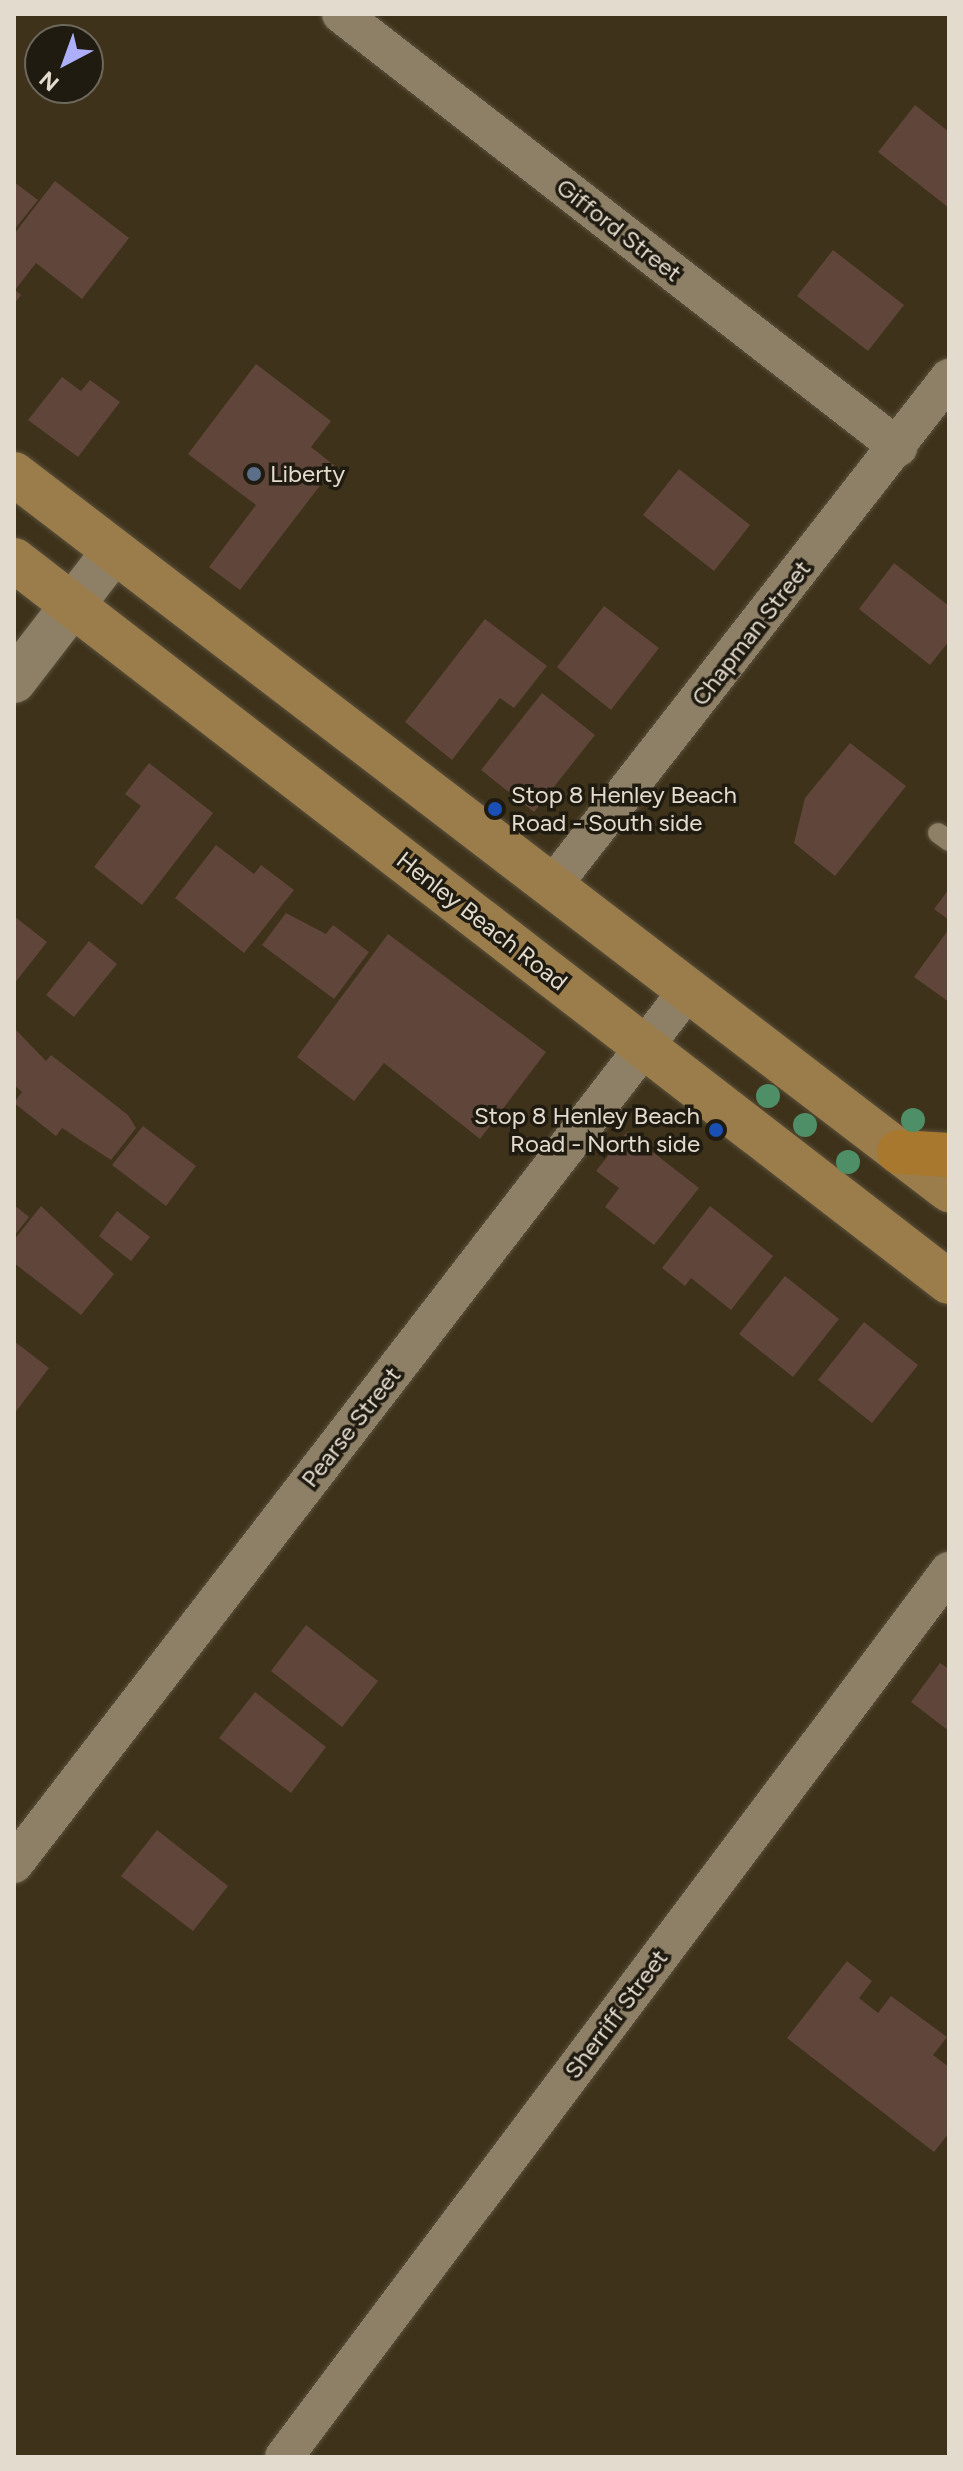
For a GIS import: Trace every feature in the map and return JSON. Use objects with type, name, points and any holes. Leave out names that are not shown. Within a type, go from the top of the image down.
[{"type":"main road","points":[[14,474],[949,1190]]},
{"type":"main road","name":"Henley Beach Road","points":[[14,560],[949,1282]]},
{"type":"main road","points":[[899,1152],[949,1155]]},
{"type":"street","name":"Gifford Street","points":[[341,14],[898,447]]},
{"type":"street","name":"Chapman Street","points":[[552,886],[949,378]]},
{"type":"street","points":[[14,681],[114,551]]},
{"type":"street","name":"Pearse Street","points":[[14,1864],[688,990]]},
{"type":"street","name":"Sherriff Street","points":[[284,2457],[949,1571]]},
{"type":"building","points":[[915,105],[949,132],[949,208],[878,152]]},
{"type":"building","points":[[55,181],[129,238],[82,299],[36,263],[15,290],[21,295],[14,304],[14,234]]},
{"type":"building","points":[[14,182],[38,200],[14,230]]},
{"type":"building","points":[[833,250],[904,305],[868,351],[797,296]]},
{"type":"building","points":[[256,364],[331,421],[311,447],[335,466],[240,590],[209,567],[256,505],[188,454]]},
{"type":"building","points":[[62,377],[81,391],[90,380],[120,402],[78,457],[28,420]]},
{"type":"building","points":[[679,469],[750,525],[714,571],[643,515]]},
{"type":"building","points":[[894,563],[949,606],[949,641],[930,665],[859,609]]},
{"type":"building","points":[[604,606],[659,648],[611,710],[557,667]]},
{"type":"building","points":[[485,619],[547,666],[514,708],[500,698],[452,760],[405,722]]},
{"type":"building","points":[[542,693],[595,735],[534,812],[481,770]]},
{"type":"building","points":[[850,743],[906,786],[835,876],[794,843],[805,798]]},
{"type":"building","points":[[149,763],[213,813],[142,905],[94,867],[141,806],[125,794]]},
{"type":"building","points":[[216,845],[254,874],[261,865],[294,890],[244,953],[175,898]]},
{"type":"building","points":[[949,889],[949,920],[934,909]]},
{"type":"building","points":[[286,913],[326,934],[333,925],[369,952],[334,999],[262,945]]},
{"type":"building","points":[[14,916],[47,942],[14,984]]},
{"type":"building","points":[[949,929],[949,1002],[914,977]]},
{"type":"building","points":[[388,934],[546,1052],[480,1139],[384,1063],[354,1101],[297,1057]]},
{"type":"building","points":[[89,941],[117,964],[74,1017],[46,995]]},
{"type":"building","points":[[14,1028],[46,1061],[51,1055],[128,1115],[136,1128],[111,1160],[62,1128],[56,1136],[14,1103],[22,1092],[14,1085]]},
{"type":"building","points":[[143,1126],[196,1166],[166,1206],[112,1165]]},
{"type":"building","points":[[627,1132],[699,1188],[654,1245],[605,1207],[619,1188],[596,1171]]},
{"type":"building","points":[[14,1205],[29,1217],[14,1236]]},
{"type":"building","points":[[41,1206],[114,1274],[81,1315],[14,1263],[14,1240]]},
{"type":"building","points":[[710,1206],[773,1256],[731,1310],[691,1278],[685,1286],[662,1268]]},
{"type":"building","points":[[117,1211],[150,1237],[131,1261],[99,1236]]},
{"type":"building","points":[[785,1276],[839,1319],[793,1377],[739,1334]]},
{"type":"building","points":[[864,1322],[918,1365],[872,1423],[818,1380]]},
{"type":"building","points":[[14,1341],[49,1368],[14,1414]]},
{"type":"building","points":[[306,1625],[378,1681],[342,1727],[271,1671]]},
{"type":"building","points":[[940,1663],[949,1669],[949,1731],[911,1702]]},
{"type":"building","points":[[255,1692],[326,1747],[291,1793],[219,1738]]},
{"type":"building","points":[[157,1830],[228,1886],[193,1931],[121,1876]]},
{"type":"building","points":[[847,1961],[872,1981],[859,1998],[878,2013],[891,1996],[947,2037],[933,2055],[949,2067],[949,2133],[934,2152],[787,2038]]},
{"type":"place","name":"Liberty","points":[[254,474]]},
{"type":"place","name":"Stop 8 Henley Beach Road - South side","points":[[495,809]]},
{"type":"place","name":"Stop 8 Henley Beach Road - North side","points":[[716,1130]]}]
